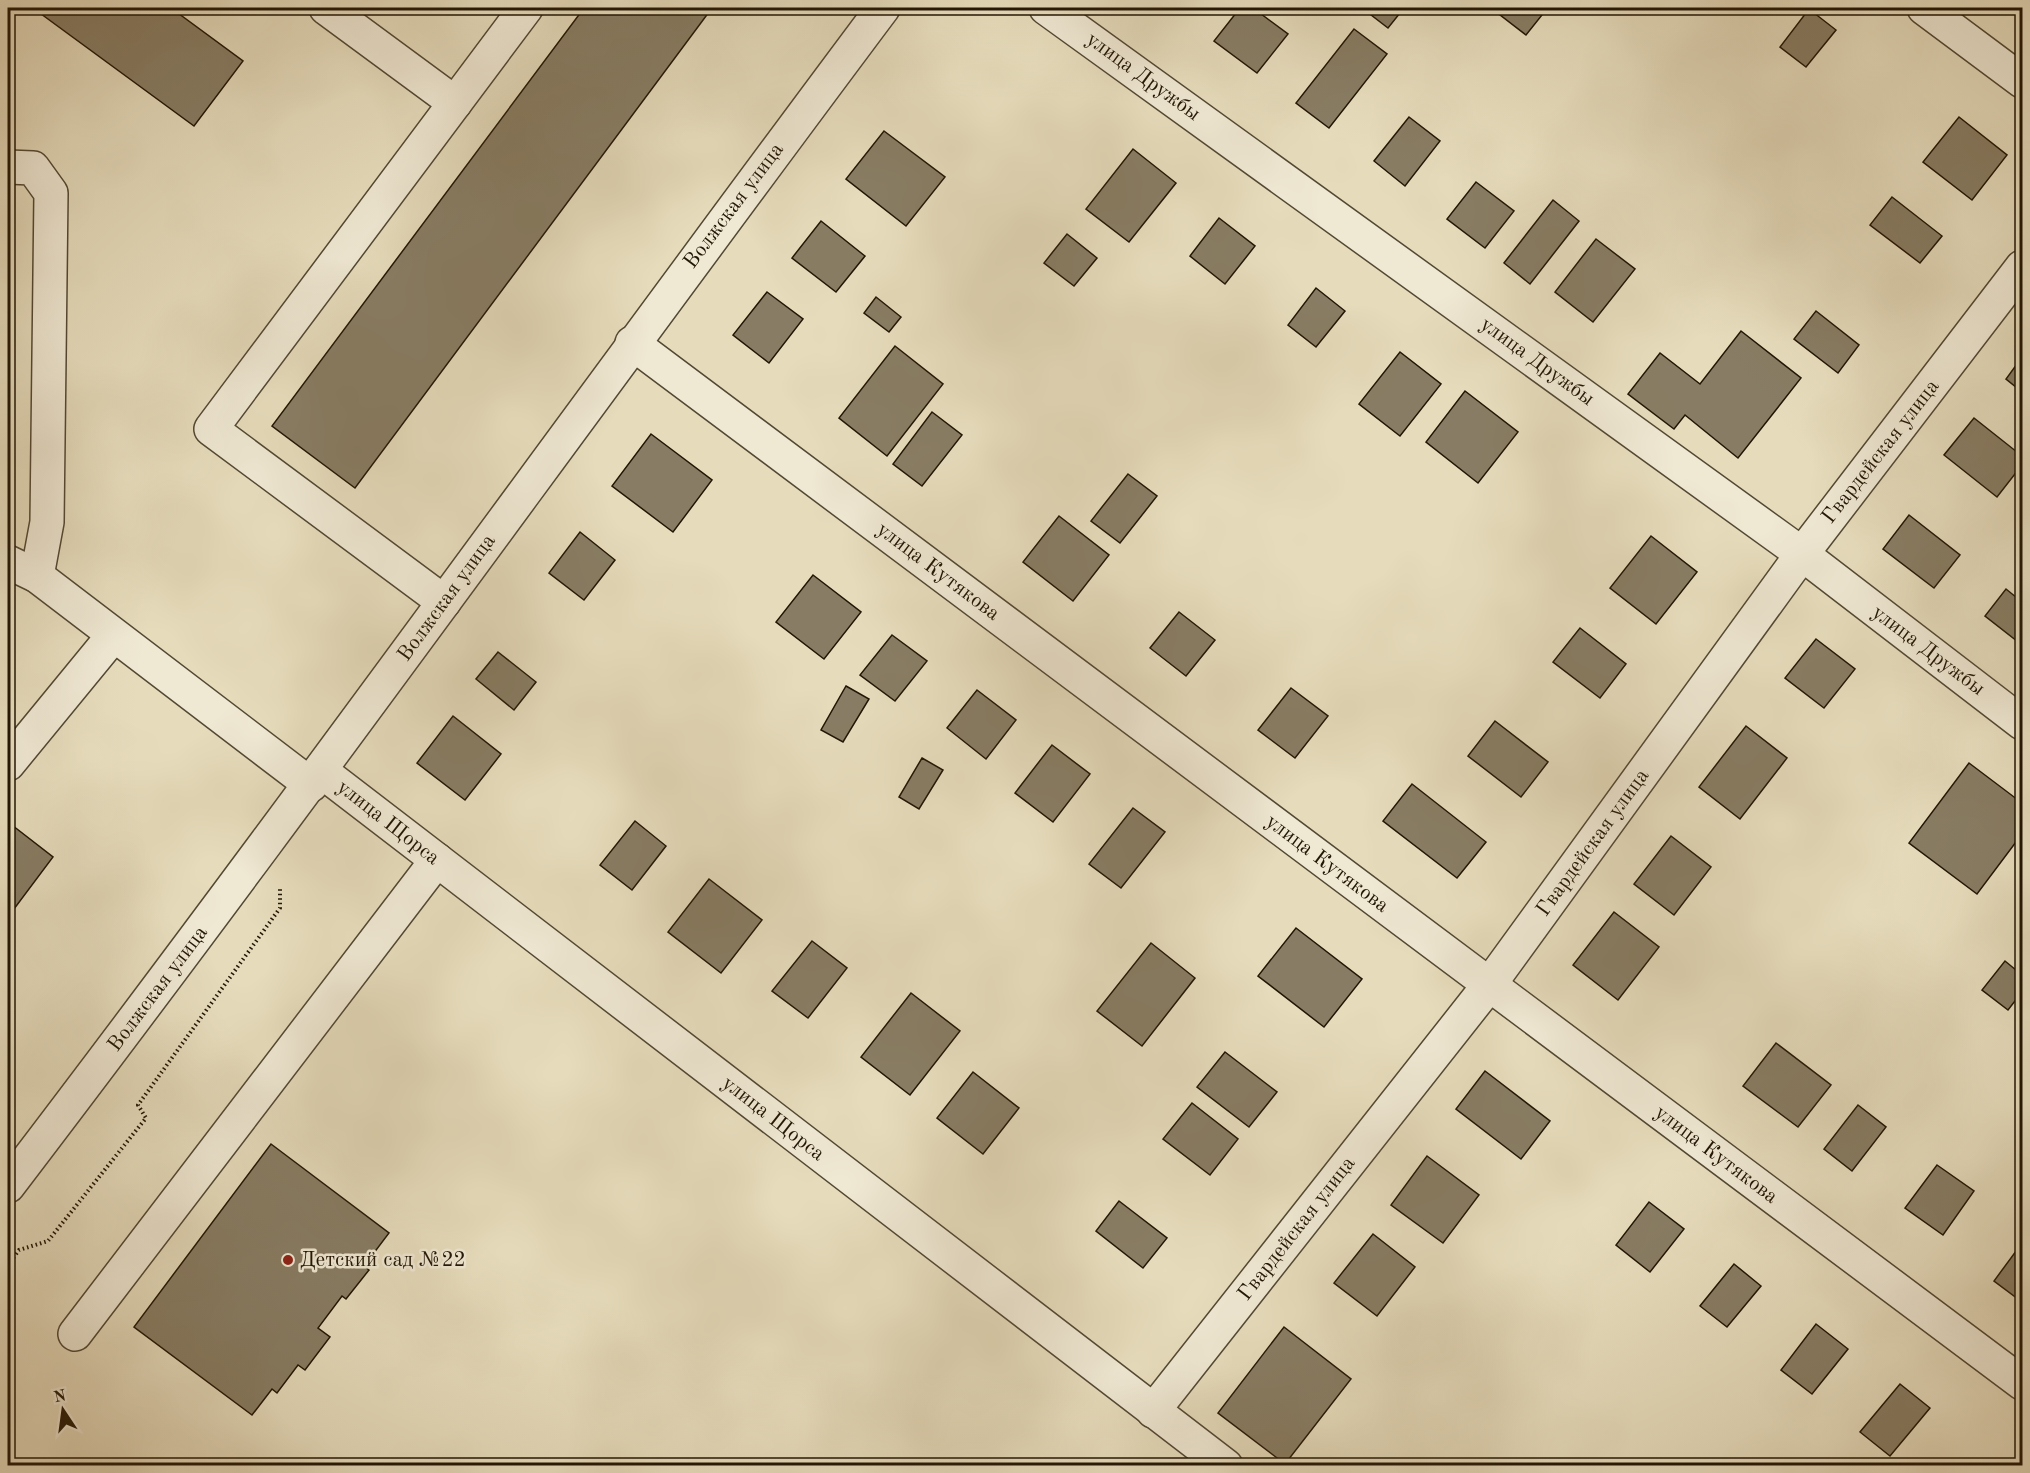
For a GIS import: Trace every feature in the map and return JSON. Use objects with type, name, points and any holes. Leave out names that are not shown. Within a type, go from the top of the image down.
[{"type":"street","points":[[326,8],[455,103]]},
{"type":"street","points":[[444,602],[211,429],[526,8]]},
{"type":"street","name":"Волжская улица","points":[[8,1186],[316,778],[632,343],[883,8]]},
{"type":"street","name":"улица Дружбы","points":[[1046,8],[1802,555],[2022,723]]},
{"type":"street","points":[[1924,8],[2022,81]]},
{"type":"street","points":[[8,167],[33,168],[51,193],[47,522],[37,576]]},
{"type":"street","name":"Гвардейская улица","points":[[1153,1411],[1489,985],[1802,555],[2022,267]]},
{"type":"street","name":"улица Кутякова","points":[[632,343],[2022,1383]]},
{"type":"street","name":"улица Щорса","points":[[8,562],[37,576],[113,636],[437,861],[1226,1466]]},
{"type":"street","points":[[8,764],[113,636]]},
{"type":"street","points":[[75,1334],[437,861]]},
{"type":"path","points":[[8,1265],[18,1250],[48,1240],[146,1118],[138,1105],[280,908],[280,885]]},
{"type":"building","points":[[33,8],[171,8],[243,61],[194,126]]},
{"type":"building","points":[[584,8],[712,8],[355,488],[272,426]]},
{"type":"building","points":[[1240,8],[1253,8],[1288,34],[1257,73],[1214,41]]},
{"type":"building","points":[[1362,8],[1404,8],[1388,28]]},
{"type":"building","points":[[1491,8],[1532,8],[1542,15],[1526,35]]},
{"type":"building","points":[[1809,9],[1836,30],[1806,67],[1780,47]]},
{"type":"building","points":[[1354,29],[1387,54],[1329,128],[1296,103]]},
{"type":"building","points":[[1409,117],[1440,141],[1405,186],[1374,161]]},
{"type":"building","points":[[1959,117],[2007,155],[1972,200],[1923,162]]},
{"type":"building","points":[[884,131],[945,177],[906,226],[846,179]]},
{"type":"building","points":[[1133,149],[1176,183],[1129,242],[1086,209]]},
{"type":"building","points":[[1476,182],[1514,211],[1485,248],[1447,219]]},
{"type":"building","points":[[1892,197],[1942,236],[1920,263],[1870,225]]},
{"type":"building","points":[[1553,200],[1579,221],[1530,284],[1504,263]]},
{"type":"building","points":[[1219,218],[1255,246],[1225,284],[1190,256]]},
{"type":"building","points":[[821,221],[865,256],[836,292],[792,258]]},
{"type":"building","points":[[1067,234],[1097,258],[1074,286],[1044,263]]},
{"type":"building","points":[[1596,239],[1635,269],[1593,322],[1555,292]]},
{"type":"building","points":[[1316,288],[1345,311],[1316,347],[1288,325]]},
{"type":"building","points":[[767,292],[803,319],[769,363],[733,335]]},
{"type":"building","points":[[876,297],[901,317],[889,332],[864,313]]},
{"type":"building","points":[[1816,311],[1859,345],[1838,373],[1794,339]]},
{"type":"building","points":[[1741,331],[1801,378],[1738,458],[1685,415],[1674,429],[1628,394],[1660,353],[1700,384]]},
{"type":"building","points":[[895,346],[943,384],[887,456],[839,418]]},
{"type":"building","points":[[1400,352],[1441,384],[1400,436],[1359,404]]},
{"type":"building","points":[[2022,357],[2022,392],[2006,379]]},
{"type":"building","points":[[1465,391],[1518,432],[1478,483],[1426,442]]},
{"type":"building","points":[[932,412],[962,435],[922,486],[893,464]]},
{"type":"building","points":[[1974,418],[2022,456],[2022,465],[1997,497],[1944,455]]},
{"type":"building","points":[[651,434],[712,480],[673,532],[612,486]]},
{"type":"building","points":[[1128,474],[1157,496],[1120,543],[1091,521]]},
{"type":"building","points":[[1909,515],[1960,555],[1934,588],[1883,549]]},
{"type":"building","points":[[1059,516],[1109,555],[1073,601],[1023,562]]},
{"type":"building","points":[[580,532],[615,560],[584,600],[549,573]]},
{"type":"building","points":[[1651,536],[1697,572],[1656,624],[1610,588]]},
{"type":"building","points":[[813,575],[861,612],[824,659],[776,622]]},
{"type":"building","points":[[2006,589],[2022,602],[2022,645],[1985,616]]},
{"type":"building","points":[[1179,612],[1215,640],[1186,676],[1150,648]]},
{"type":"building","points":[[1580,628],[1626,664],[1600,698],[1553,662]]},
{"type":"building","points":[[892,635],[927,661],[895,701],[860,675]]},
{"type":"building","points":[[1816,639],[1855,669],[1824,708],[1785,678]]},
{"type":"building","points":[[498,652],[536,682],[514,710],[476,679]]},
{"type":"building","points":[[846,686],[869,699],[843,742],[821,730]]},
{"type":"building","points":[[1291,688],[1328,716],[1295,758],[1258,730]]},
{"type":"building","points":[[977,690],[1016,720],[986,759],[947,728]]},
{"type":"building","points":[[453,716],[501,754],[465,800],[417,763]]},
{"type":"building","points":[[1495,721],[1548,762],[1521,797],[1468,756]]},
{"type":"building","points":[[1746,726],[1787,758],[1740,819],[1699,787]]},
{"type":"building","points":[[1052,745],[1090,774],[1053,822],[1015,793]]},
{"type":"building","points":[[922,758],[943,770],[919,809],[899,797]]},
{"type":"building","points":[[1969,763],[2022,803],[2022,834],[1977,894],[1909,843]]},
{"type":"building","points":[[1412,784],[1486,842],[1457,878],[1383,821]]},
{"type":"building","points":[[1133,808],[1165,832],[1121,888],[1089,864]]},
{"type":"building","points":[[635,821],[666,846],[632,890],[600,865]]},
{"type":"building","points":[[8,822],[53,857],[8,917]]},
{"type":"building","points":[[1671,836],[1711,867],[1674,915],[1634,884]]},
{"type":"building","points":[[709,879],[762,920],[721,973],[668,932]]},
{"type":"building","points":[[1614,912],[1659,947],[1618,1000],[1573,965]]},
{"type":"building","points":[[1296,928],[1362,979],[1324,1027],[1258,976]]},
{"type":"building","points":[[812,941],[847,968],[808,1018],[772,991]]},
{"type":"building","points":[[1151,943],[1195,978],[1142,1046],[1097,1011]]},
{"type":"building","points":[[2005,961],[2022,975],[2022,992],[2008,1010],[1982,990]]},
{"type":"building","points":[[911,993],[960,1031],[910,1095],[861,1057]]},
{"type":"building","points":[[1776,1043],[1831,1085],[1798,1127],[1743,1086]]},
{"type":"building","points":[[1225,1052],[1277,1092],[1249,1127],[1197,1087]]},
{"type":"building","points":[[1485,1071],[1550,1121],[1521,1159],[1456,1109]]},
{"type":"building","points":[[973,1072],[1019,1108],[983,1154],[937,1118]]},
{"type":"building","points":[[1192,1103],[1238,1139],[1210,1175],[1163,1139]]},
{"type":"building","points":[[1858,1105],[1886,1127],[1852,1171],[1824,1149]]},
{"type":"building","points":[[271,1144],[389,1233],[364,1266],[369,1270],[346,1299],[342,1296],[318,1328],[330,1337],[305,1370],[298,1365],[277,1393],[272,1389],[252,1415],[134,1327]]},
{"type":"building","points":[[1427,1156],[1479,1195],[1443,1243],[1391,1205]]},
{"type":"building","points":[[1937,1165],[1974,1191],[1943,1235],[1905,1208]]},
{"type":"building","points":[[1119,1201],[1167,1238],[1143,1268],[1096,1231]]},
{"type":"building","points":[[1649,1202],[1684,1229],[1650,1272],[1616,1245]]},
{"type":"building","points":[[1373,1234],[1415,1267],[1377,1316],[1334,1283]]},
{"type":"building","points":[[2022,1243],[2022,1302],[1994,1281]]},
{"type":"building","points":[[1734,1264],[1761,1286],[1727,1327],[1700,1306]]},
{"type":"building","points":[[1816,1324],[1848,1349],[1812,1394],[1781,1370]]},
{"type":"building","points":[[1284,1327],[1351,1379],[1285,1464],[1218,1413]]},
{"type":"building","points":[[1900,1384],[1930,1408],[1890,1456],[1860,1432]]},
{"type":"place","name":"Детский сад №22","points":[[288,1260]]}]
